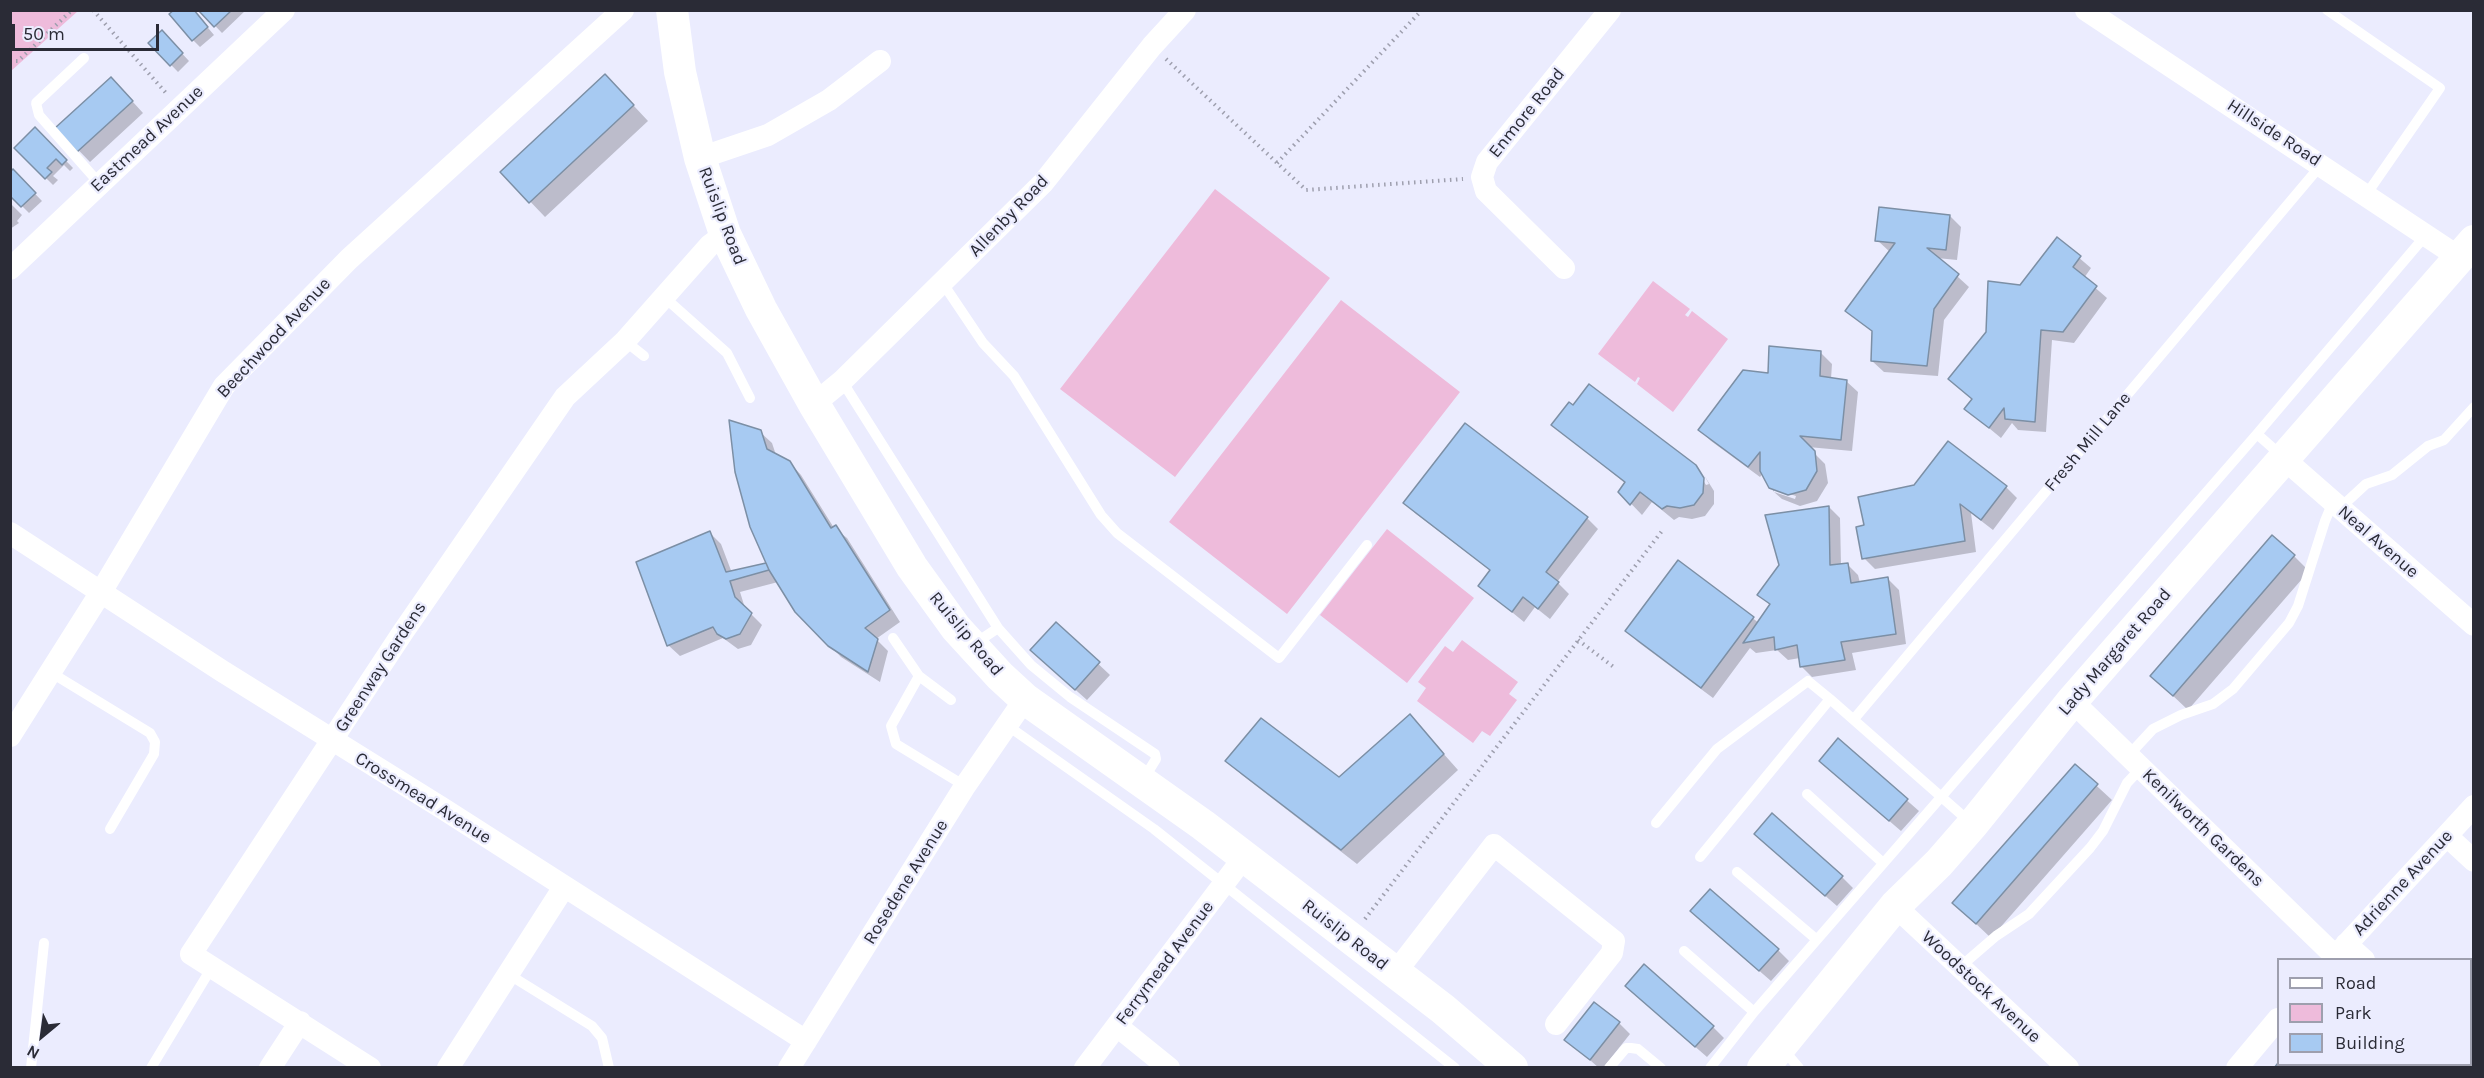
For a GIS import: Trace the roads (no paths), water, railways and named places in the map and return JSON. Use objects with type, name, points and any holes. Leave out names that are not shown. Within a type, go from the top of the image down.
[{"type":"main road","name":"Ruislip Road","points":[[672,10],[680,72],[700,158],[725,234],[761,309],[814,404],[912,567],[936,602],[972,645],[1025,699],[1061,709],[1142,782],[1395,973],[1447,1003],[1512,1068]]},
{"type":"main road","name":"Lady Margaret Road","points":[[1781,1060],[1895,906],[1973,824],[2072,701],[2467,250]]},
{"type":"street","name":"Beechwood Avenue","points":[[10,736],[101,592],[224,386],[349,259],[623,10]]},
{"type":"street","name":"Allenby Road","points":[[814,404],[842,381],[1043,183],[1152,46],[1185,10]]},
{"type":"street","name":"Enmore Road","points":[[1564,268],[1486,191],[1482,177],[1487,162],[1610,10]]},
{"type":"street","name":"Hillside Road","points":[[2086,10],[2426,234],[2467,250]]},
{"type":"street","name":"Eastmead Avenue","points":[[12,264],[179,109],[272,14]]},
{"type":"street","points":[[700,158],[768,135],[829,100],[880,61]]},
{"type":"street","name":"Greenway Gardens","points":[[370,1068],[191,954],[403,632],[565,397],[625,341],[710,245],[725,234]]},
{"type":"street","name":"Neal Avenue","points":[[2283,458],[2474,626]]},
{"type":"street","name":"Crossmead Avenue","points":[[10,533],[332,741],[442,808],[806,1041]]},
{"type":"street","name":"Rosedene Avenue","points":[[789,1068],[965,786],[1025,699]]},
{"type":"street","name":"Kenilworth Gardens","points":[[2072,701],[2338,953],[2357,958]]},
{"type":"street","name":"Adrienne Avenue","points":[[2338,953],[2474,806]]},
{"type":"street","points":[[2447,836],[2474,861]]},
{"type":"street","points":[[1395,973],[1494,844],[1614,941],[1612,953],[1556,1024]]},
{"type":"street","name":"Ferrymead Avenue","points":[[1085,1068],[1244,857]]},
{"type":"street","points":[[448,1068],[564,887]]},
{"type":"street","name":"Woodstock Avenue","points":[[1895,906],[2068,1068]]},
{"type":"street","points":[[2237,1068],[2277,1021]]},
{"type":"street","points":[[270,1068],[300,1022]]},
{"type":"street","points":[[1117,1026],[1169,1068]]},
{"type":"lane","points":[[2327,10],[2440,88],[2366,195]]},
{"type":"lane","points":[[84,58],[36,103],[39,115],[99,183]]},
{"type":"lane","name":"Fresh Mill Lane","points":[[1854,719],[2321,165]]},
{"type":"lane","points":[[1710,1068],[1816,939],[2257,434],[2426,234]]},
{"type":"lane","points":[[942,282],[983,343],[1014,376],[1101,515],[1117,533],[1280,657],[1367,545]]},
{"type":"lane","points":[[663,296],[727,353],[750,398]]},
{"type":"lane","points":[[625,341],[644,356]]},
{"type":"lane","points":[[842,381],[998,628],[1031,665],[1061,709]]},
{"type":"lane","points":[[1960,966],[1996,936],[2029,914],[2090,848],[2103,831],[2153,729],[2181,715],[2213,704],[2233,689],[2289,623],[2298,606],[2325,521],[2337,505],[2366,484],[2392,475],[2428,446],[2444,440],[2474,407]]},
{"type":"lane","points":[[2257,434],[2283,458]]},
{"type":"lane","points":[[972,645],[998,628]]},
{"type":"lane","points":[[893,638],[919,676],[951,700]]},
{"type":"lane","points":[[50,672],[150,733],[155,742],[154,754],[110,829]]},
{"type":"lane","points":[[919,676],[891,726],[896,744],[965,786]]},
{"type":"lane","points":[[1656,823],[1717,749],[1809,681],[1973,824]]},
{"type":"lane","points":[[1700,857],[1830,699]]},
{"type":"lane","points":[[1008,726],[1154,828],[1455,1068]]},
{"type":"lane","points":[[1807,794],[1883,863]]},
{"type":"lane","points":[[1737,872],[1816,939]]},
{"type":"lane","points":[[32,1068],[44,944]]},
{"type":"lane","points":[[1684,951],[1754,1012]]},
{"type":"lane","points":[[151,1068],[212,967]]},
{"type":"lane","points":[[508,974],[592,1026],[602,1038],[609,1068]]},
{"type":"lane","points":[[1609,1068],[1626,1048],[1638,1049],[1661,1068]]}]
